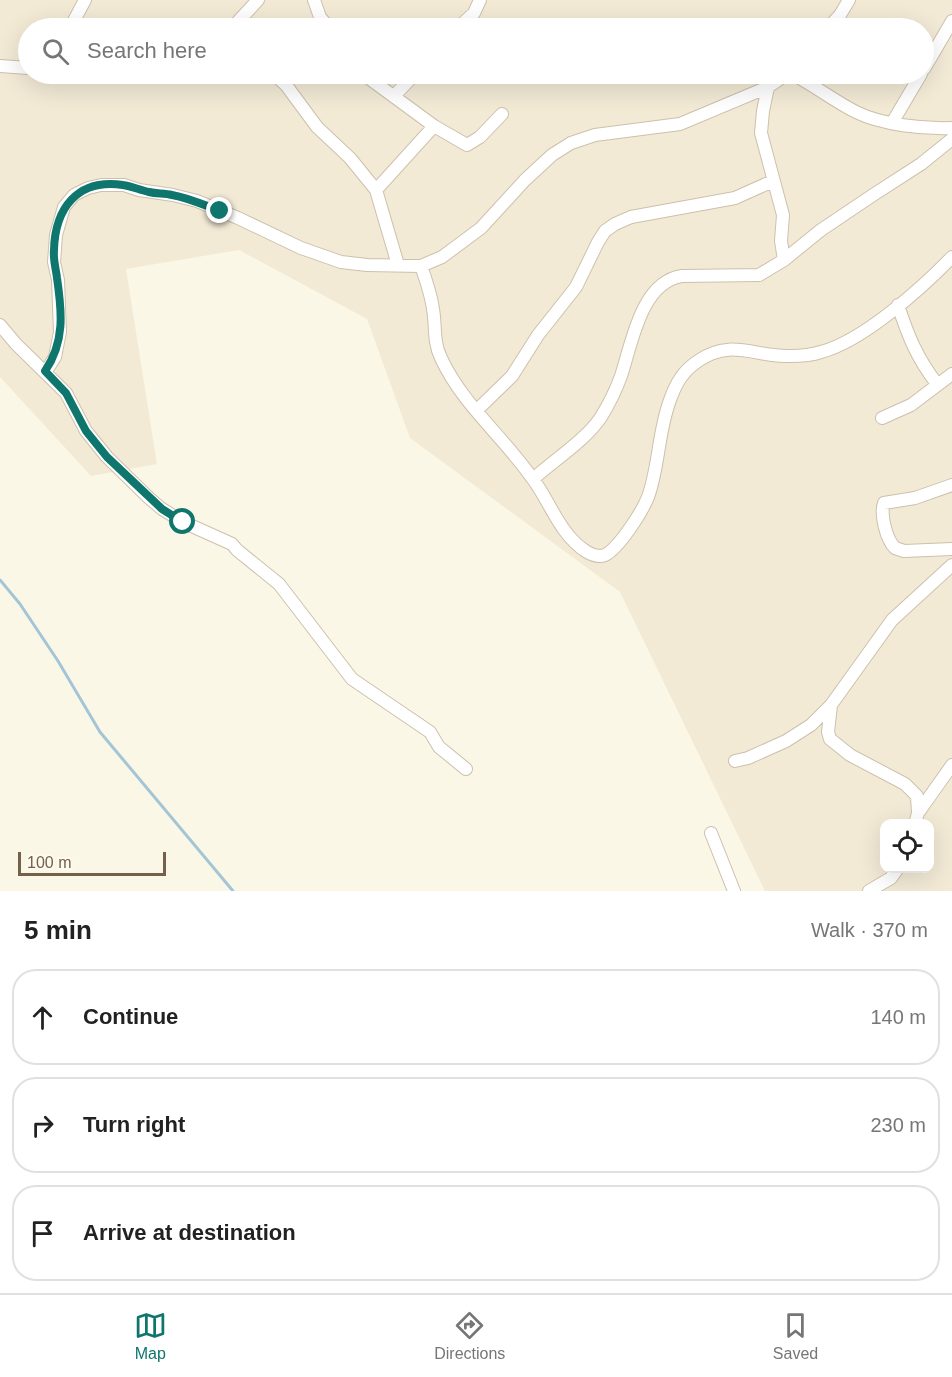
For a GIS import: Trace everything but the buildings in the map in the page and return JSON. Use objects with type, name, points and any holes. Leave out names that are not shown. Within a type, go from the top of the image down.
[{"type":"street","points":[[75,18],[85,0]]},
{"type":"street","points":[[241,18],[258,0]]},
{"type":"street","points":[[314,0],[321,18]]},
{"type":"street","points":[[469,18],[474,13],[480,0]]},
{"type":"street","points":[[836,18],[849,0]]},
{"type":"street","points":[[934,52],[952,21]]},
{"type":"street","points":[[0,66],[18,67]]},
{"type":"street","points":[[285,84],[316,127],[350,158],[376,190],[398,265]]},
{"type":"street","points":[[377,84],[434,126],[467,145],[480,137],[502,114]]},
{"type":"street","points":[[394,96],[405,84]]},
{"type":"street","points":[[45,371],[55,357],[60,332],[54,250],[60,217],[64,207],[74,195],[94,186],[124,185],[197,201],[320,256],[341,262],[367,266],[421,266],[442,257],[474,234],[525,180],[552,155],[572,143],[595,135],[680,124],[772,84]]},
{"type":"street","points":[[809,84],[856,112],[892,123],[952,128]]},
{"type":"street","points":[[892,123],[915,84]]},
{"type":"street","points":[[768,87],[761,132],[783,215],[781,241],[784,260]]},
{"type":"street","points":[[376,190],[434,126]]},
{"type":"street","points":[[533,479],[582,437],[601,417],[613,396],[640,314],[663,284],[672,278],[682,276],[759,275],[784,260],[830,224],[904,173],[921,164],[952,139]]},
{"type":"street","points":[[477,410],[512,376],[538,335],[556,315],[576,287],[605,231],[631,217],[735,198],[773,181]]},
{"type":"street","points":[[421,266],[434,312],[433,325],[439,355],[460,392],[533,479],[568,535],[588,552],[599,556],[604,555],[619,541],[647,498],[663,421],[680,377],[689,367],[705,356],[725,349],[790,356],[822,352],[858,336],[928,282],[952,257]]},
{"type":"street","points":[[898,304],[910,343],[937,384]]},
{"type":"street","points":[[0,325],[66,393],[86,431],[107,457],[149,498],[183,522],[232,544],[279,584],[341,668],[352,679],[430,732],[439,747],[466,769]]},
{"type":"street","points":[[882,418],[911,405],[952,374]]},
{"type":"street","points":[[952,485],[915,498],[884,502],[882,507],[887,533],[895,548],[904,550],[952,549]]},
{"type":"street","points":[[735,760],[748,758],[786,741],[811,725],[831,705],[892,620],[952,565]]},
{"type":"street","points":[[831,705],[828,732],[830,739],[850,755],[905,784],[916,796],[917,818]]},
{"type":"street","points":[[917,818],[952,765]]},
{"type":"street","points":[[711,833],[734,891]]},
{"type":"street","points":[[869,891],[891,878],[894,873]]},
{"type":"shaded area","points":[[0,0],[952,0],[952,891],[765,891],[620,592],[410,438],[367,319],[239,250],[126,269],[157,464],[91,476],[0,377]]},
{"type":"waterway","points":[[0,580],[20,604],[58,661],[100,732],[233,891]]},
{"type":"route","points":[[183,522],[149,498],[107,457],[86,431],[66,393],[45,371],[55,357],[60,332],[54,250],[64,207],[74,195],[88,188],[101,185],[124,185],[197,201],[220,211]]}]
